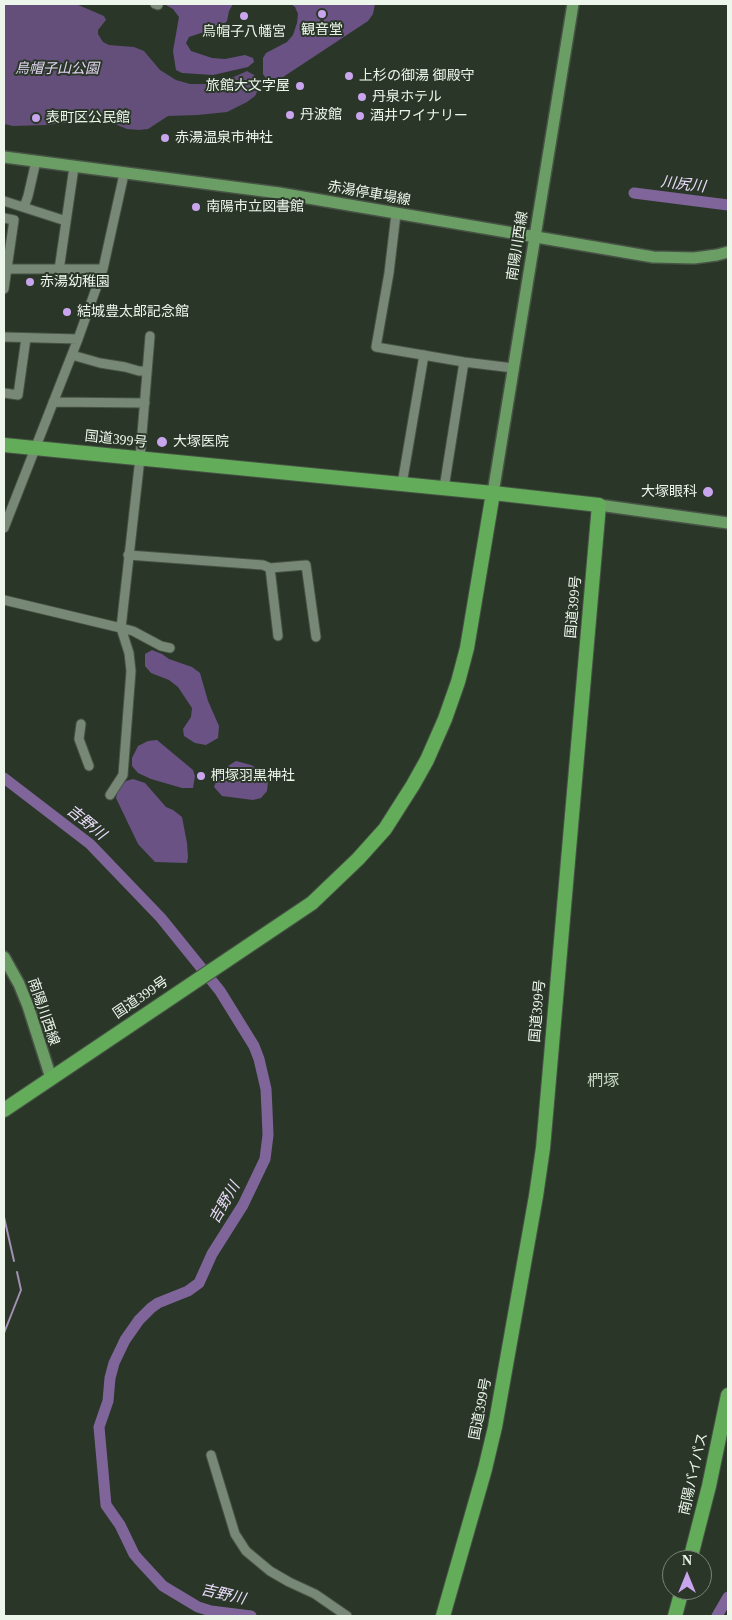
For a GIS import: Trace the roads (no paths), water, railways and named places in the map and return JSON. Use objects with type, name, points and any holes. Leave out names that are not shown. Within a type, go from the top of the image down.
[{"type":"highway","name":"国道399号","points":[[4,445],[599,505],[544,1139],[537,1191],[485,1470],[443,1616]]},
{"type":"highway","name":"国道399号","points":[[4,1110],[312,903],[328,889],[385,829],[414,785],[445,719],[467,648],[493,493]]},
{"type":"highway","name":"南陽バイパス","points":[[693,1550],[709,1486],[728,1395]]},
{"type":"highway","points":[[675,1616],[679,1600]]},
{"type":"main road","name":"南陽川西線","points":[[493,493],[572,4]]},
{"type":"main road","name":"赤湯停車場線","points":[[4,157],[279,193],[664,258],[694,258],[728,252]]},
{"type":"main road","points":[[599,505],[728,522]]},
{"type":"main road","name":"南陽川西線","points":[[4,957],[22,992],[51,1078]]},
{"type":"street","points":[[24,207],[36,161]]},
{"type":"street","points":[[59,270],[74,167]]},
{"type":"street","points":[[4,528],[72,355],[103,269],[124,174]]},
{"type":"street","points":[[4,200],[66,221]]},
{"type":"street","points":[[396,214],[389,273],[376,347],[513,368]]},
{"type":"street","points":[[4,218],[14,220],[5,269],[4,289]]},
{"type":"street","points":[[5,269],[103,269]]},
{"type":"street","points":[[110,795],[123,775],[131,671],[129,653],[121,628],[140,458],[150,336]]},
{"type":"street","points":[[4,337],[78,339]]},
{"type":"street","points":[[4,393],[18,395],[26,338]]},
{"type":"street","points":[[72,355],[100,363],[147,371]]},
{"type":"street","points":[[402,484],[424,355]]},
{"type":"street","points":[[444,488],[464,362]]},
{"type":"street","points":[[53,402],[145,403]]},
{"type":"street","points":[[128,554],[262,565],[270,568],[306,565],[316,637]]},
{"type":"street","points":[[270,568],[278,636]]},
{"type":"street","points":[[4,600],[133,631],[161,646],[170,648]]},
{"type":"street","points":[[82,724],[79,739],[89,766]]},
{"type":"street","points":[[211,1455],[234,1534],[246,1552],[270,1571],[315,1594],[347,1616]]},
{"type":"waterway","name":"川尻川","points":[[634,193],[728,205]]},
{"type":"waterway","name":"吉野川","points":[[4,778],[90,844],[161,918],[220,991],[254,1046],[259,1059],[266,1089],[268,1135],[265,1159],[243,1205],[212,1254],[199,1283],[188,1291],[158,1303],[151,1308],[139,1320],[125,1340],[114,1363],[110,1378],[108,1401],[99,1427],[106,1505],[120,1525],[134,1554],[163,1586],[198,1607],[211,1611],[251,1616]]},
{"type":"waterway","points":[[4,1217],[14,1261]]},
{"type":"waterway","points":[[4,1333],[21,1290],[17,1272]]},
{"type":"waterway","points":[[717,1616],[728,1597]]},
{"type":"place","name":"観音堂","points":[[322,14]]},
{"type":"place","name":"烏帽子八幡宮","points":[[244,16]]},
{"type":"place","name":"上杉の御湯 御殿守","points":[[349,76]]},
{"type":"place","name":"旅館大文字屋","points":[[300,86]]},
{"type":"place","name":"丹泉ホテル","points":[[362,97]]},
{"type":"place","name":"丹波館","points":[[290,115]]},
{"type":"place","name":"酒井ワイナリー","points":[[360,116]]},
{"type":"place","name":"表町区公民館","points":[[36,118]]},
{"type":"place","name":"赤湯温泉市神社","points":[[165,138]]},
{"type":"place","name":"南陽市立図書館","points":[[196,207]]},
{"type":"place","name":"赤湯幼稚園","points":[[30,282]]},
{"type":"place","name":"結城豊太郎記念館","points":[[67,312]]},
{"type":"place","name":"大塚医院","points":[[162,442]]},
{"type":"place","name":"大塚眼科","points":[[708,492]]},
{"type":"place","name":"椚塚羽黒神社","points":[[201,776]]},
{"type":"district","name":"椚塚","points":[[603,1082]]},
{"type":"park label","name":"烏帽子山公園","points":[[57,69]]}]
